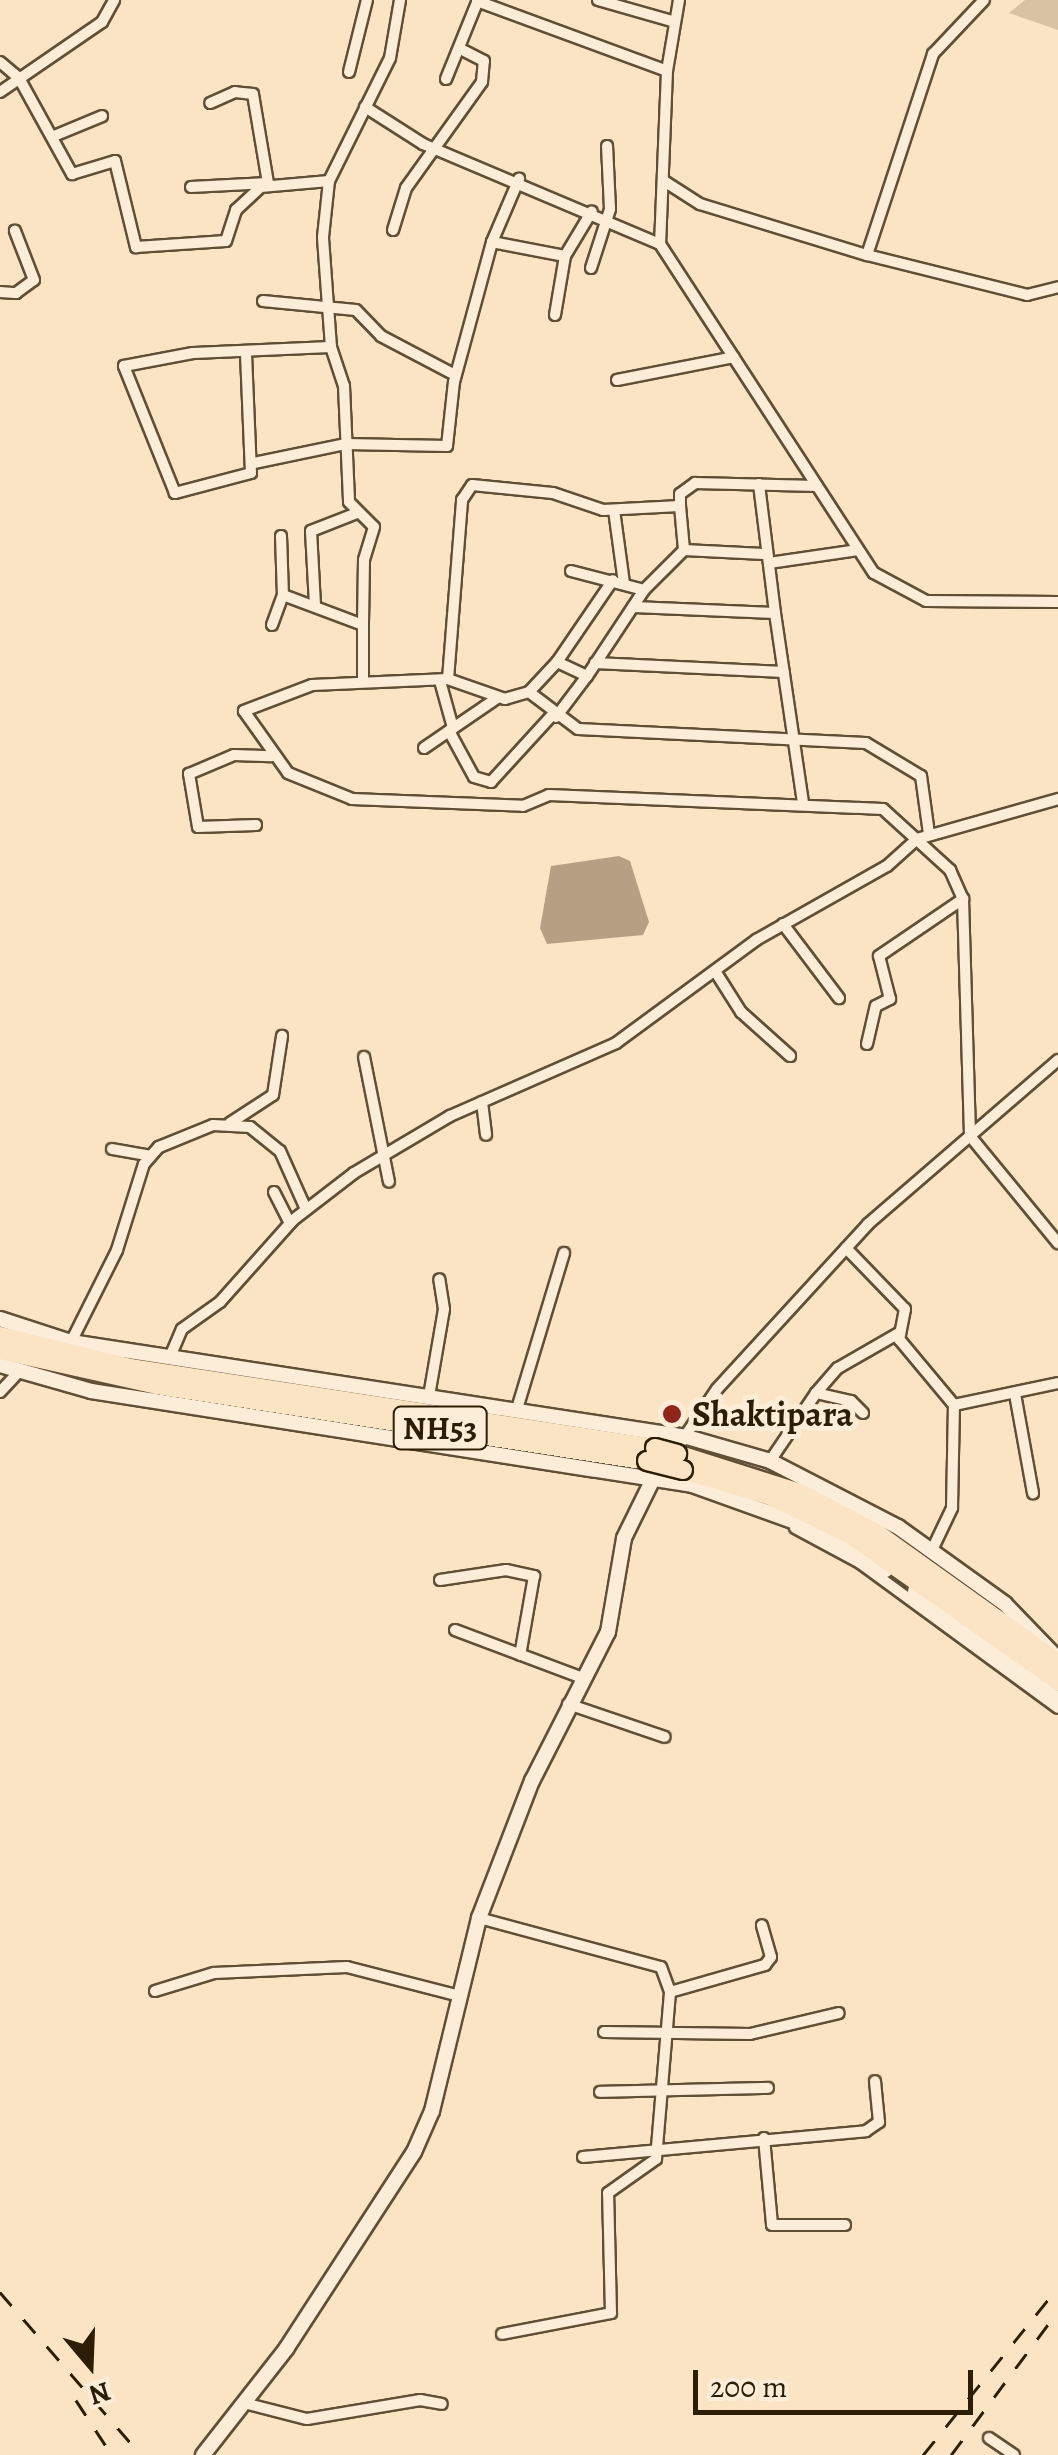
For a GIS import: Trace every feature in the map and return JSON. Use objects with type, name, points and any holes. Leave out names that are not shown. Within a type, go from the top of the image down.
[{"type":"highway","name":"NH53","points":[[0,1336],[64,1356],[661,1464],[768,1495],[852,1528],[1058,1661]]},
{"type":"highway","name":"NH53","points":[[0,1350],[58,1368],[281,1397]]},
{"type":"highway","name":"NH53","points":[[852,1528],[1058,1681]]},
{"type":"main road","points":[[0,1319],[71,1342],[687,1437],[770,1461],[855,1501],[932,1550],[1005,1604],[1058,1661]]},
{"type":"main road","points":[[0,1365],[91,1391],[654,1477],[774,1512],[858,1551],[1058,1699]]},
{"type":"main road","points":[[204,2455],[244,2403],[414,2152],[479,1918],[568,1704],[608,1632],[624,1538],[654,1477]]},
{"type":"street","points":[[0,92],[102,22],[114,0]]},
{"type":"street","points":[[349,72],[367,0]]},
{"type":"street","points":[[364,680],[364,560],[374,527],[349,502],[342,368],[331,347],[323,237],[329,181],[390,58],[400,0]]},
{"type":"street","points":[[598,0],[675,22]]},
{"type":"street","points":[[660,244],[667,71],[678,0]]},
{"type":"street","points":[[868,255],[933,54],[984,0]]},
{"type":"street","points":[[446,78],[478,1],[667,71]]},
{"type":"street","points":[[393,230],[399,203],[486,68],[459,48]]},
{"type":"street","points":[[0,62],[20,78],[72,174],[114,161],[136,247],[226,241],[236,210],[268,183]]},
{"type":"street","points":[[210,103],[236,92],[253,94],[268,183]]},
{"type":"street","points":[[365,107],[434,147],[519,179],[660,244],[858,550],[902,595],[1058,602]]},
{"type":"street","points":[[54,136],[102,116]]},
{"type":"street","points":[[590,268],[609,218],[607,146]]},
{"type":"street","points":[[331,347],[165,356],[123,370],[171,490],[236,482],[254,464],[346,444],[444,449],[455,375],[492,242],[519,179]]},
{"type":"street","points":[[191,187],[329,181]]},
{"type":"street","points":[[664,181],[718,210],[868,255],[1027,295],[1058,287]]},
{"type":"street","points":[[555,315],[565,256],[592,212]]},
{"type":"street","points":[[0,292],[33,284],[16,231]]},
{"type":"street","points":[[492,242],[565,256]]},
{"type":"street","points":[[263,301],[356,310],[381,336],[455,375]]},
{"type":"street","points":[[246,354],[254,464]]},
{"type":"street","points":[[617,380],[734,357]]},
{"type":"street","points":[[680,506],[614,510],[486,482],[467,490],[444,680],[451,730],[485,782],[555,716],[644,590],[684,550]]},
{"type":"street","points":[[684,550],[680,494],[694,484],[816,486]]},
{"type":"street","points":[[760,484],[766,558],[803,802]]},
{"type":"street","points":[[424,748],[497,698],[528,692],[556,662],[619,582],[614,510]]},
{"type":"street","points":[[314,604],[312,531],[357,513]]},
{"type":"street","points":[[272,625],[283,595],[281,536]]},
{"type":"street","points":[[684,550],[766,558],[858,550]]},
{"type":"street","points":[[571,571],[644,590]]},
{"type":"street","points":[[283,595],[363,625]]},
{"type":"street","points":[[633,606],[775,613]]},
{"type":"street","points":[[556,662],[586,676]]},
{"type":"street","points":[[594,663],[784,672]]},
{"type":"street","points":[[497,698],[444,680],[364,680],[249,705],[271,756],[315,788],[352,799],[803,802],[880,807],[950,870],[963,899],[970,1136],[1058,1243]]},
{"type":"street","points":[[528,692],[555,716],[612,734],[793,738],[866,744],[910,765],[929,792],[929,834]]},
{"type":"street","points":[[256,825],[198,827],[189,774],[234,755],[271,756]]},
{"type":"street","points":[[170,1357],[182,1329],[220,1302],[290,1223],[384,1155],[482,1102],[616,1043],[784,924],[888,866],[917,839],[1058,800]]},
{"type":"street","points":[[867,1044],[876,1006],[890,999],[879,956],[963,899]]},
{"type":"street","points":[[784,924],[839,998]]},
{"type":"street","points":[[715,972],[741,1012],[790,1056]]},
{"type":"street","points":[[112,1149],[150,1156],[230,1123],[273,1095],[282,1036]]},
{"type":"street","points":[[364,1057],[388,1182]]},
{"type":"street","points":[[654,1477],[687,1437],[717,1388],[846,1248],[1058,1060]]},
{"type":"street","points":[[482,1102],[486,1135]]},
{"type":"street","points":[[230,1123],[250,1127],[280,1150],[306,1209]]},
{"type":"street","points":[[71,1342],[117,1250],[150,1156]]},
{"type":"street","points":[[274,1192],[290,1223]]},
{"type":"street","points":[[770,1461],[816,1393],[838,1368],[899,1332],[905,1309],[846,1248]]},
{"type":"street","points":[[517,1409],[564,1254]]},
{"type":"street","points":[[430,1396],[444,1309],[439,1279]]},
{"type":"street","points":[[899,1332],[954,1405],[952,1508],[932,1550]]},
{"type":"street","points":[[0,1392],[18,1373]]},
{"type":"street","points":[[954,1405],[1058,1383]]},
{"type":"street","points":[[816,1393],[863,1413]]},
{"type":"street","points":[[1015,1394],[1033,1493]]},
{"type":"street","points":[[774,1512],[860,1563],[1058,1708]]},
{"type":"street","points":[[440,1580],[506,1570],[534,1576],[520,1655]]},
{"type":"street","points":[[455,1630],[583,1678]]},
{"type":"street","points":[[568,1704],[665,1737]]},
{"type":"street","points":[[479,1918],[670,1972],[658,2148],[647,2170],[608,2193],[611,2313],[502,2334]]},
{"type":"street","points":[[670,1992],[766,1965],[762,1925]]},
{"type":"street","points":[[155,1991],[214,1973],[347,1967],[460,1996]]},
{"type":"street","points":[[604,2032],[666,2036],[750,2034],[839,2013]]},
{"type":"street","points":[[582,2157],[878,2126],[874,2082]]},
{"type":"street","points":[[600,2092],[662,2096],[768,2088]]},
{"type":"street","points":[[764,2138],[772,2225],[846,2225]]},
{"type":"street","points":[[244,2403],[307,2420],[420,2400],[442,2404]]},
{"type":"street","points":[[990,2438],[1014,2455]]},
{"type":"shaded area","points":[[1025,0],[1058,0],[1058,30],[1009,13]]},
{"type":"shaded area","points":[[619,856],[630,861],[649,922],[643,935],[547,944],[540,928],[551,866]]},
{"type":"railway","points":[[923,2455],[1058,2287]]},
{"type":"railway","points":[[0,2292],[141,2455]]},
{"type":"railway","points":[[951,2455],[1058,2311]]},
{"type":"railway","points":[[76,2400],[112,2455]]},
{"type":"place","name":"Shaktipara","points":[[672,1414]]}]
